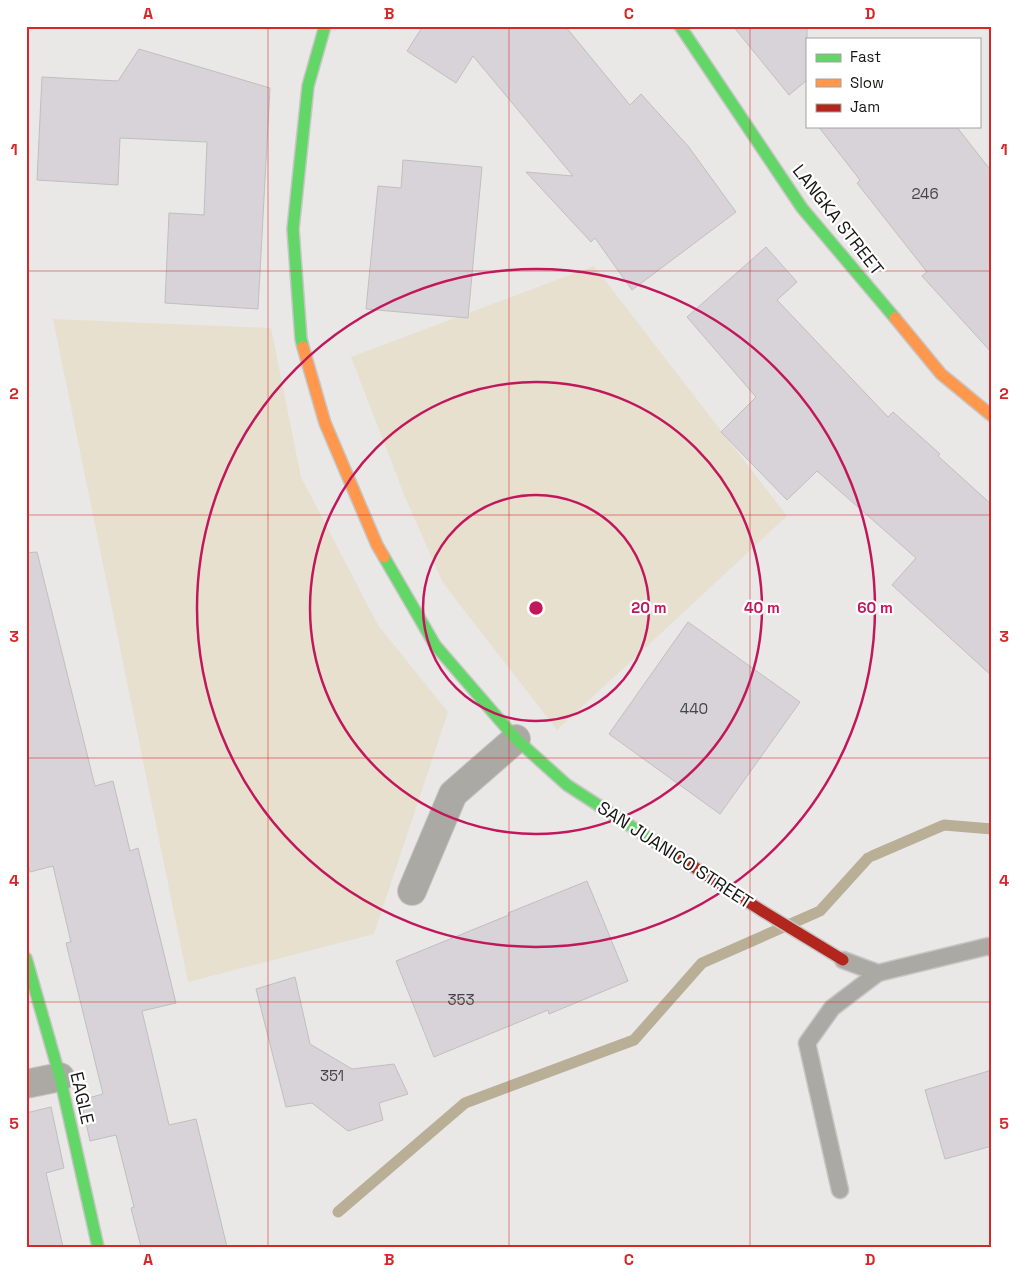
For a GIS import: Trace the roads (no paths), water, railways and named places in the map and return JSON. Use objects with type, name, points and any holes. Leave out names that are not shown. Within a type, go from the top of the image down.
[{"type":"street","name":"SAN JUANICO STREET","points":[[326,26],[308,86],[293,229],[301,339],[325,423],[377,545],[436,645],[516,738],[567,785],[764,912],[843,960]]},
{"type":"street","name":"LANGKA STREET","points":[[680,26],[802,208],[941,374],[992,416]]},
{"type":"street","points":[[412,891],[453,794],[516,738]]},
{"type":"street","name":"EAGLE","points":[[26,958],[60,1077],[98,1247]]},
{"type":"street","points":[[26,1084],[60,1077]]},
{"type":"lane","points":[[840,1190],[807,1043],[832,1008],[878,973],[989,946],[992,948]]},
{"type":"lane","points":[[843,960],[878,973]]},
{"type":"waterway","points":[[872,856],[944,825],[992,829]]},
{"type":"waterway","points":[[338,1212],[465,1103],[634,1040],[702,963],[820,911],[868,858]]}]
